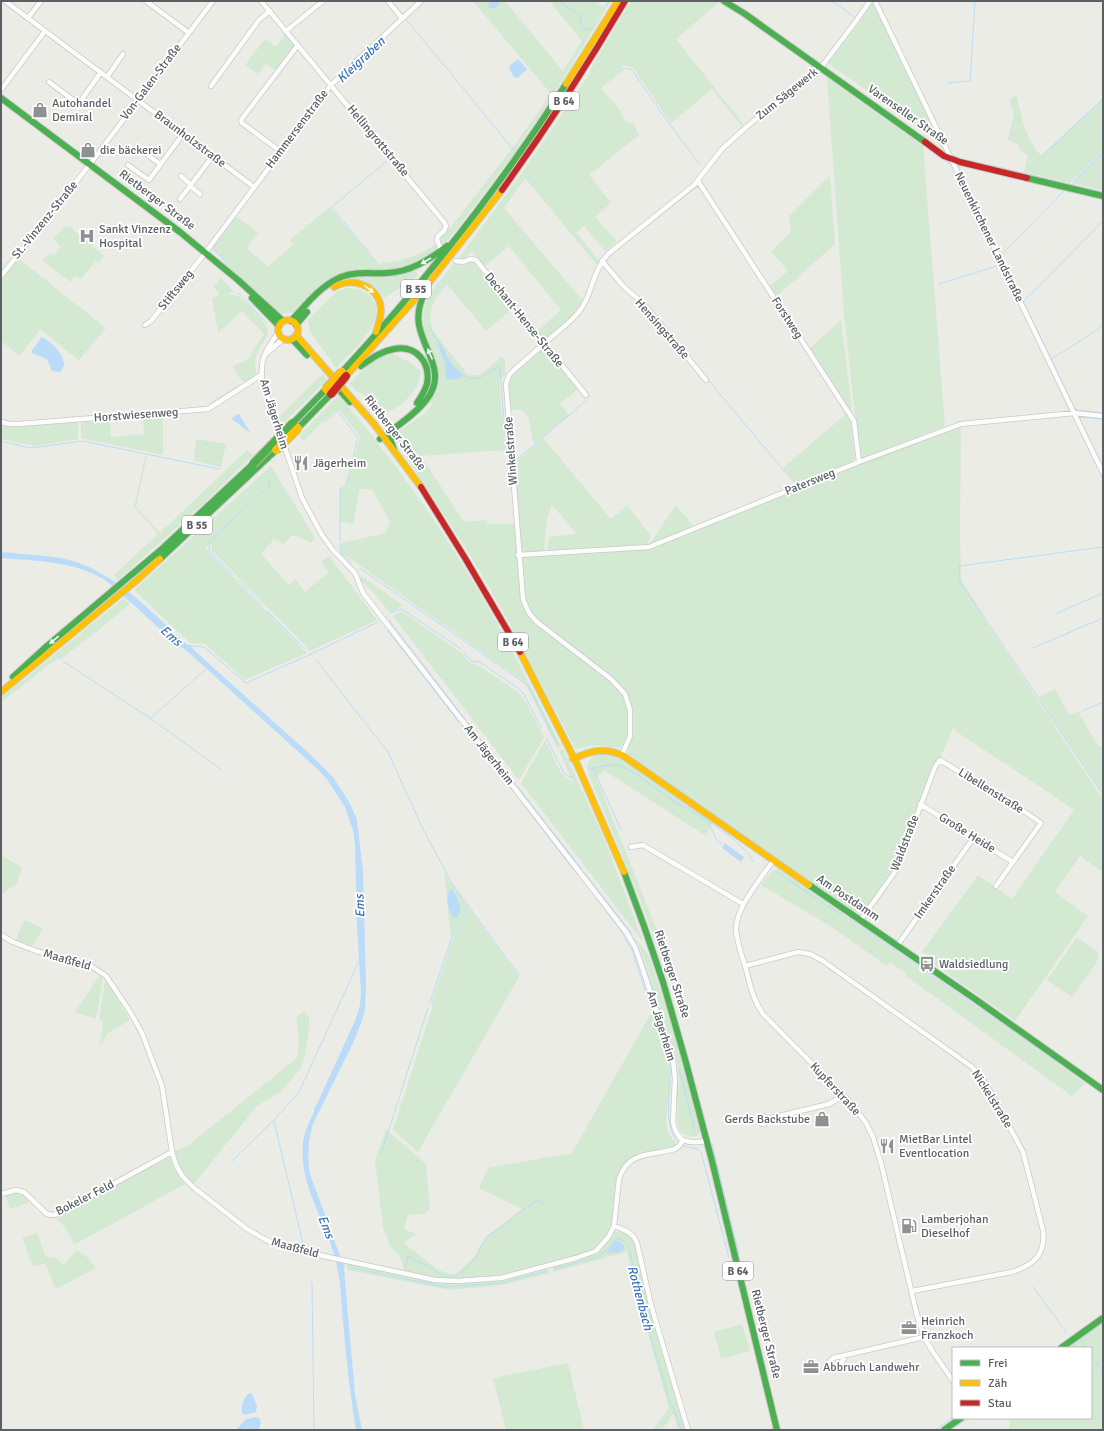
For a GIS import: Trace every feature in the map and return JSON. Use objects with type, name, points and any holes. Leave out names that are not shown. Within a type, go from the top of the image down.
[{"type":"main road","name":"B 64","points":[[285,328],[320,292],[334,281],[352,274],[388,273],[412,268],[422,264],[458,238],[534,134],[576,70],[618,1]]},
{"type":"main road","name":"B 64","points":[[380,435],[392,429],[422,406],[430,395],[434,386],[436,375],[434,365],[421,334],[418,318],[419,307],[428,285],[480,220],[532,148],[581,74],[625,1]]},
{"type":"main road","name":"Varenseller Straße","points":[[724,1],[745,14],[951,159],[973,166],[1103,196]]},
{"type":"main road","name":"Rietberger Straße","points":[[1,98],[168,222],[220,265],[285,328]]},
{"type":"main road","name":"B 55","points":[[346,374],[373,338],[424,280],[458,238]]},
{"type":"main road","name":"B 55","points":[[285,328],[303,316],[333,287],[343,283],[356,282],[368,286],[373,290],[380,301],[381,316],[373,338]]},
{"type":"main road","name":"B 55","points":[[1,692],[133,578],[180,533],[255,466],[346,374],[428,285]]},
{"type":"main road","points":[[285,328],[298,328],[294,337],[289,340],[285,328]]},
{"type":"main road","name":"Rietberger Straße","points":[[294,337],[339,382],[380,435],[463,555]]},
{"type":"main road","name":"B 55","points":[[346,374],[379,353],[397,348],[413,351],[422,358],[425,363],[428,369],[429,380],[423,396],[414,406],[380,435]]},
{"type":"main road","name":"B 64","points":[[392,429],[391,441],[394,450]]},
{"type":"main road","name":"Rietberger Straße","points":[[380,435],[394,450],[433,505],[513,642],[567,745],[618,859],[650,943],[683,1047],[777,1430]]},
{"type":"main road","name":"B 55","points":[[1,689],[42,650],[109,599]]},
{"type":"main road","name":"Am Postdamm","points":[[573,759],[593,750],[602,749],[615,751],[622,755],[1103,1090]]},
{"type":"main road","points":[[1062,1347],[1103,1318]]},
{"type":"main road","points":[[944,1430],[960,1419]]},
{"type":"street","name":"Braunholzstraße","points":[[5,1],[254,186]]},
{"type":"street","points":[[28,18],[41,1]]},
{"type":"street","name":"Von-Galen-Straße","points":[[90,164],[213,1]]},
{"type":"street","name":"Hellingrottstraße","points":[[262,1],[444,222],[446,228],[437,240],[440,247]]},
{"type":"street","points":[[286,31],[323,1]]},
{"type":"street","points":[[388,1],[402,18]]},
{"type":"street","name":"Hammersenstraße","points":[[205,253],[330,85],[421,1]]},
{"type":"street","name":"Zum Sägewerk","points":[[698,181],[722,149],[771,107],[816,74],[870,1]]},
{"type":"street","name":"Neuenkirchener Landstraße","points":[[875,1],[1103,473]]},
{"type":"street","points":[[148,2],[189,33]]},
{"type":"street","points":[[211,86],[259,20],[270,11]]},
{"type":"street","points":[[1,90],[45,30]]},
{"type":"street","points":[[280,151],[242,123],[241,120],[298,45]]},
{"type":"street","points":[[107,77],[123,54]]},
{"type":"street","points":[[49,82],[76,102],[80,102],[101,72]]},
{"type":"street","points":[[128,165],[149,180],[183,134]]},
{"type":"street","points":[[137,147],[160,164]]},
{"type":"street","points":[[180,199],[213,156]]},
{"type":"street","name":"St.-Vinzenz-Straße","points":[[1,276],[3,269],[90,164]]},
{"type":"street","points":[[181,176],[200,194]]},
{"type":"street","name":"Winkelstraße","points":[[622,755],[630,736],[630,710],[625,694],[611,680],[537,622],[526,608],[523,599],[518,555],[506,384],[511,373],[573,319],[582,308],[596,271],[608,254],[698,181]]},
{"type":"street","name":"Forstweg","points":[[698,181],[854,421],[859,462]]},
{"type":"street","name":"Stiftsweg","points":[[145,325],[151,321],[205,253]]},
{"type":"street","name":"Dechant-Hense-Straße","points":[[456,261],[463,262],[470,259],[476,260],[586,395]]},
{"type":"street","name":"Hensingstraße","points":[[602,261],[625,288],[642,302],[706,380]]},
{"type":"street","name":"Am Jägerheim","points":[[285,328],[268,346],[261,365],[261,375],[263,386],[302,498],[322,535],[333,550],[352,569],[363,594],[630,938],[640,961],[673,1060],[675,1085],[673,1122],[676,1133],[683,1140]]},
{"type":"street","name":"Horstwiesenweg","points":[[1,422],[19,424],[208,409],[261,375]]},
{"type":"street","name":"Patersweg","points":[[518,555],[648,547],[859,462],[961,424],[1074,413],[1103,416]]},
{"type":"street","name":"Waldstraße","points":[[860,921],[897,869],[920,804],[935,767],[940,760]]},
{"type":"street","name":"Libellenstraße","points":[[940,760],[1042,823],[1013,862]]},
{"type":"street","name":"Große Heide","points":[[920,804],[1013,862]]},
{"type":"street","name":"Imkerstraße","points":[[897,946],[974,837]]},
{"type":"street","points":[[631,847],[643,845],[743,904]]},
{"type":"street","name":"Kupferstraße","points":[[773,861],[743,904],[736,929],[753,997],[763,1014],[842,1094],[866,1123],[873,1137],[881,1163],[917,1315],[924,1337],[952,1380]]},
{"type":"street","points":[[996,886],[1013,862]]},
{"type":"street","name":"Maaßfeld","points":[[1,935],[13,942],[36,951],[90,965],[106,976],[126,1004],[142,1033],[162,1086],[172,1152],[176,1164],[188,1182],[247,1229],[268,1242],[291,1249],[435,1280],[458,1281],[501,1278],[576,1258],[596,1251],[609,1236],[614,1226],[619,1179],[624,1168],[632,1160],[638,1157],[675,1149],[683,1140]]},
{"type":"street","name":"Nickelstraße","points":[[745,966],[798,952],[810,954],[823,961],[972,1066],[981,1077],[1018,1140],[1027,1163],[1043,1230],[1043,1241],[1037,1257],[1026,1267],[1012,1272],[912,1291]]},
{"type":"street","points":[[767,1119],[829,1104],[842,1094]]},
{"type":"street","points":[[683,1140],[694,1143],[707,1141]]},
{"type":"street","name":"Bokeler Feld","points":[[1,1194],[20,1190],[47,1214],[58,1214],[172,1152]]},
{"type":"street","points":[[614,1226],[631,1234],[637,1243],[651,1305],[688,1430]]},
{"type":"street","points":[[846,1355],[924,1337]]},
{"type":"green space","points":[[473,1],[505,1],[563,71],[582,41],[549,1],[596,1],[603,7],[607,1],[611,1],[537,120],[520,142],[515,153],[457,229],[442,246],[440,240],[442,235],[451,227],[513,147],[551,94]]},
{"type":"green space","points":[[631,1],[719,2],[676,39],[745,126],[743,128],[712,89],[671,123],[633,68],[622,65],[624,70],[601,88],[620,110],[625,121],[634,124],[639,135],[589,175],[611,203],[595,217],[617,242],[605,251],[584,226],[576,232],[599,261],[597,265],[525,178],[504,208],[583,301],[571,317],[544,340],[537,331],[561,310],[509,246],[484,266],[472,251],[464,259],[459,258],[524,170],[590,73],[589,72]]},
{"type":"green space","points":[[873,2],[944,149],[943,150],[937,142],[918,127],[828,63],[859,23]]},
{"type":"green space","points":[[285,34],[295,46],[276,71],[266,64],[258,74],[245,65],[265,39],[276,47]]},
{"type":"green space","points":[[827,78],[923,146],[945,426],[860,459],[844,316]]},
{"type":"green space","points":[[1016,95],[1028,135],[1041,156],[1103,98],[1103,150],[1070,183],[1024,172],[1028,155],[1019,149],[1019,145],[1008,139],[1014,114],[1009,101]]},
{"type":"green space","points":[[1103,153],[1103,190],[1072,183]]},
{"type":"green space","points":[[830,175],[835,244],[776,297],[769,287],[788,271],[771,251],[791,232],[789,216]]},
{"type":"green space","points":[[330,207],[377,264],[407,258],[436,244],[439,248],[428,257],[400,269],[351,272],[294,314],[291,312],[287,314],[284,313],[281,316],[221,260],[223,258],[214,250],[214,246],[235,217],[237,217],[258,233],[246,248],[268,266],[293,245],[290,240]]},
{"type":"green space","points":[[66,226],[70,227],[104,256],[99,262],[96,261],[81,279],[75,276],[70,282],[42,260],[51,253],[53,255],[61,248],[53,238]]},
{"type":"green space","points":[[18,258],[106,328],[79,360],[40,329],[20,356],[1,341],[1,280]]},
{"type":"green space","points":[[472,261],[512,309],[486,331],[447,284],[438,295],[432,306],[430,317],[431,324],[433,331],[468,375],[480,375],[501,357],[505,360],[505,376],[499,378],[505,450],[421,456],[464,522],[487,520],[487,524],[514,524],[517,557],[648,548],[861,463],[961,427],[961,581],[982,613],[981,614],[1103,799],[1103,872],[1080,856],[1055,892],[1088,916],[1015,1021],[924,957],[926,954],[922,952],[978,875],[1012,899],[1074,810],[955,731],[956,729],[953,728],[940,758],[932,766],[895,869],[869,906],[864,908],[861,905],[855,912],[628,754],[629,748],[624,744],[620,748],[595,745],[577,749],[575,748],[504,613],[469,553],[399,446],[396,439],[398,432],[423,415],[432,405],[429,402],[437,386],[438,380],[424,327],[424,306],[434,288],[454,263],[460,265]]},
{"type":"green space","points":[[416,271],[418,276],[384,298],[373,286],[360,280],[349,279],[356,275]]},
{"type":"green space","points":[[221,278],[234,292],[229,293],[229,295],[237,295],[246,303],[261,318],[267,329],[268,334],[256,355],[256,373],[245,382],[240,379],[233,366],[247,360],[251,356],[264,334],[242,311],[218,333],[212,297],[216,297],[219,293],[213,286]]},
{"type":"green space","points":[[347,288],[360,289],[370,296],[375,305],[376,315],[373,325],[359,345],[336,368],[310,331],[308,320],[336,292]]},
{"type":"green space","points":[[841,320],[852,410],[850,411],[810,348]]},
{"type":"green space","points":[[542,349],[545,349],[578,389],[560,404],[569,415],[534,444],[528,416],[521,410],[511,410],[509,385],[513,375]]},
{"type":"green space","points":[[391,353],[412,363],[421,371],[420,379],[412,394],[401,404],[389,412],[377,414],[364,395],[356,391],[349,384],[373,362]]},
{"type":"green space","points":[[322,374],[327,380],[280,427],[278,418]]},
{"type":"green space","points":[[339,395],[400,473],[456,554],[498,624],[561,746],[557,748],[523,681],[342,553],[341,543],[385,533],[391,523],[373,491],[366,489],[360,489],[353,524],[340,521],[340,489],[346,487],[360,437],[339,409],[322,422],[304,441],[299,436]]},
{"type":"green space","points":[[163,414],[163,455],[81,438],[81,422],[83,420],[110,418],[111,437],[144,434],[143,416]]},
{"type":"green space","points":[[846,414],[851,422],[855,460],[797,484],[783,468]]},
{"type":"green space","points":[[78,421],[78,439],[35,446],[1,439],[1,423]]},
{"type":"green space","points":[[543,438],[611,519],[627,505],[651,536],[647,544],[547,551],[549,537],[577,534],[552,505],[547,518],[544,551],[521,553],[515,463]]},
{"type":"green space","points":[[196,439],[226,444],[221,467],[194,461]]},
{"type":"green space","points":[[247,450],[253,455],[201,506],[118,580],[114,575],[158,534],[134,507],[145,456],[147,456],[136,507],[160,533]]},
{"type":"green space","points":[[271,466],[315,538],[310,543],[292,535],[284,544],[274,539],[261,554],[289,585],[295,579],[305,592],[329,572],[321,562],[329,556],[377,620],[310,651],[212,551],[211,543],[205,548],[307,653],[245,680],[205,644],[190,643],[134,590]]},
{"type":"green space","points":[[676,505],[694,527],[650,545],[653,539]]},
{"type":"green space","points":[[361,576],[403,605],[390,613],[374,593],[360,580]]},
{"type":"green space","points":[[124,598],[130,604],[62,658],[58,658],[1,702],[1,698]]},
{"type":"green space","points":[[401,611],[463,654],[469,662],[478,665],[523,697],[544,737],[519,780],[393,616]]},
{"type":"green space","points":[[1055,689],[1069,715],[1080,711],[1081,713],[1079,714],[1099,747],[1103,745],[1103,794],[1038,697]]},
{"type":"green space","points":[[545,740],[560,771],[574,785],[559,751],[563,749],[605,840],[643,942],[521,783]]},
{"type":"green space","points":[[599,753],[610,754],[621,758],[712,821],[706,836],[605,771],[596,777],[666,953],[660,955],[639,897],[587,770],[590,760]]},
{"type":"green space","points":[[1,855],[22,868],[17,883],[1,895]]},
{"type":"green space","points":[[778,869],[843,913],[842,916],[859,926],[1085,1083],[1072,1096],[906,976],[907,974],[890,962],[887,966],[830,926],[761,885],[772,871]]},
{"type":"green space","points":[[444,872],[468,906],[451,939]]},
{"type":"green space","points":[[469,908],[519,977],[418,1152],[393,1130],[433,1005],[431,1004],[452,941]]},
{"type":"green space","points":[[24,920],[43,928],[32,947],[16,940]]},
{"type":"green space","points":[[1077,937],[1099,953],[1096,964],[1072,997],[1047,980]]},
{"type":"green space","points":[[636,939],[650,957],[676,1040],[700,1131],[695,1137],[685,1135],[678,1125],[679,1078],[677,1060],[645,961]]},
{"type":"green space","points":[[100,975],[103,977],[96,1019],[75,1012]]},
{"type":"green space","points":[[105,980],[130,1020],[108,1033],[100,1045],[103,1021],[99,1020]]},
{"type":"green space","points":[[304,1011],[309,1017],[309,1028],[304,1059],[300,1070],[280,1092],[257,1106],[193,1185],[181,1170],[175,1151],[186,1147],[296,1059],[299,1044],[296,1017]]},
{"type":"green space","points":[[651,1013],[669,1067],[670,1079],[666,1121],[669,1134],[676,1144],[672,1148],[666,1150],[637,1155],[624,1164],[616,1180],[611,1226],[606,1236],[599,1244],[588,1252],[577,1256],[491,1276],[467,1279],[448,1279],[404,1271],[400,1257],[390,1246],[383,1228],[375,1160],[386,1129],[426,1164],[430,1210],[423,1214],[408,1215],[404,1229],[416,1234],[404,1243],[438,1270],[455,1275],[475,1256],[486,1237],[522,1209],[479,1188],[488,1168],[572,1153]]},
{"type":"green space","points":[[168,1156],[179,1177],[185,1184],[74,1245],[67,1230],[57,1216]]},
{"type":"green space","points":[[16,1192],[24,1195],[28,1203],[10,1209],[5,1194]]},
{"type":"green space","points":[[623,1231],[634,1239],[686,1430],[678,1430],[673,1414],[662,1430],[653,1430],[669,1408],[641,1309],[627,1252],[553,1272],[552,1267],[571,1263],[596,1253],[603,1248],[615,1232]]},
{"type":"green space","points":[[37,1233],[46,1257],[56,1258],[64,1265],[77,1250],[86,1256],[96,1268],[56,1289],[45,1264],[33,1266],[22,1238]]},
{"type":"green space","points":[[346,1262],[433,1279],[468,1282],[501,1280],[547,1269],[550,1273],[502,1285],[450,1290],[348,1270]]},
{"type":"green space","points":[[1103,1323],[1103,1430],[1009,1430],[1010,1419],[1092,1419],[1092,1347],[1069,1347]]},
{"type":"green space","points":[[742,1324],[750,1351],[721,1359],[714,1332]]},
{"type":"green space","points":[[568,1363],[584,1430],[506,1430],[493,1378]]},
{"type":"water","points":[[491,1],[501,1],[497,7],[492,9],[488,7]]},
{"type":"water","points":[[518,59],[527,69],[518,78],[514,77],[509,69],[510,65]]},
{"type":"water","points":[[42,337],[53,345],[61,355],[64,364],[60,372],[52,371],[47,359],[32,353],[32,350]]},
{"type":"water","points":[[440,343],[451,363],[463,375],[461,378],[448,380],[446,378],[445,364],[438,345]]},
{"type":"water","points":[[239,414],[250,432],[250,433],[232,419]]},
{"type":"water","name":"Ems","points":[[1,552],[62,558],[80,563],[114,581],[129,592],[186,644],[191,645],[193,649],[313,757],[333,777],[349,802],[357,819],[363,872],[366,985],[365,1011],[353,1043],[313,1124],[309,1143],[308,1161],[310,1174],[345,1266],[344,1269],[355,1394],[362,1430],[356,1430],[350,1390],[338,1269],[328,1236],[308,1187],[303,1161],[304,1136],[308,1124],[355,1021],[360,1005],[361,992],[357,927],[355,844],[353,830],[345,807],[326,778],[314,766],[188,652],[107,582],[93,574],[68,565],[1,558]]},
{"type":"water","points":[[725,843],[744,857],[741,862],[722,848]]},
{"type":"water","points":[[450,889],[452,889],[456,895],[460,909],[460,913],[454,918],[450,912],[448,904]]},
{"type":"water","points":[[615,1241],[619,1241],[624,1246],[624,1249],[619,1252],[607,1253],[608,1250]]},
{"type":"water","points":[[249,1393],[252,1394],[257,1406],[256,1412],[245,1415],[242,1413],[242,1405]]},
{"type":"water","points":[[255,1417],[259,1418],[261,1423],[259,1430],[236,1430],[245,1420]]},
{"type":"waterway","name":"Kleigraben","points":[[391,1],[403,15]]},
{"type":"waterway","points":[[560,1],[580,15],[581,25],[585,30],[592,29]]},
{"type":"waterway","points":[[832,1],[854,17]]},
{"type":"waterway","points":[[948,83],[970,81],[975,2],[968,1]]},
{"type":"waterway","points":[[740,6],[751,14]]},
{"type":"waterway","points":[[754,16],[768,27]]},
{"type":"waterway","name":"Kleigraben","points":[[405,18],[513,149]]},
{"type":"waterway","points":[[624,68],[632,70],[700,165]]},
{"type":"waterway","points":[[826,68],[851,86]]},
{"type":"waterway","points":[[833,81],[939,156]]},
{"type":"waterway","name":"Kleigraben","points":[[335,84],[334,86],[378,139]]},
{"type":"waterway","points":[[1042,156],[1103,99]]},
{"type":"waterway","points":[[1073,182],[1103,152]]},
{"type":"waterway","points":[[943,159],[952,165]]},
{"type":"waterway","name":"Kleigraben","points":[[377,263],[332,207],[387,161]]},
{"type":"waterway","points":[[1103,199],[960,165],[958,166],[1075,409],[1103,413]]},
{"type":"waterway","points":[[989,165],[1103,192]]},
{"type":"waterway","points":[[702,183],[707,191]]},
{"type":"waterway","points":[[606,263],[608,258],[614,252],[695,188],[699,187]]},
{"type":"waterway","points":[[1002,254],[1064,191]]},
{"type":"waterway","points":[[1024,301],[1103,221]]},
{"type":"waterway","points":[[219,238],[213,249],[223,259]]},
{"type":"waterway","points":[[939,284],[1000,265]]},
{"type":"waterway","points":[[631,290],[644,301]]},
{"type":"waterway","points":[[238,293],[267,323]]},
{"type":"waterway","points":[[1052,359],[1103,326]]},
{"type":"waterway","name":"Kleigraben","points":[[430,327],[440,344]]},
{"type":"waterway","points":[[1035,337],[1069,409]]},
{"type":"waterway","points":[[686,353],[797,485]]},
{"type":"waterway","points":[[462,375],[476,378],[485,375],[497,367],[500,369],[506,449]]},
{"type":"waterway","points":[[210,404],[238,386]]},
{"type":"waterway","points":[[515,461],[587,400]]},
{"type":"waterway","points":[[324,422],[338,411],[358,438],[346,485],[340,490],[340,540]]},
{"type":"waterway","points":[[958,422],[1043,414]]},
{"type":"waterway","points":[[1099,460],[1079,417],[1103,419]]},
{"type":"waterway","points":[[1074,418],[1103,479]]},
{"type":"waterway","points":[[1,441],[30,448],[83,441],[219,469]]},
{"type":"waterway","points":[[234,576],[211,553],[209,549],[210,540],[269,487],[270,478]]},
{"type":"waterway","points":[[340,544],[341,553],[352,563]]},
{"type":"waterway","points":[[1103,547],[959,566],[960,581],[1103,795]]},
{"type":"waterway","points":[[361,569],[529,687],[557,743]]},
{"type":"waterway","points":[[238,580],[263,606]]},
{"type":"waterway","points":[[1055,614],[1103,593]]},
{"type":"waterway","points":[[390,613],[402,609],[461,649]]},
{"type":"waterway","points":[[267,611],[304,648]]},
{"type":"waterway","points":[[1033,648],[1103,618]]},
{"type":"waterway","points":[[389,620],[465,719]]},
{"type":"waterway","points":[[192,646],[204,647],[246,683],[380,621]]},
{"type":"waterway","points":[[388,631],[459,722]]},
{"type":"waterway","points":[[464,652],[471,661],[480,662],[519,689],[524,694],[541,728]]},
{"type":"waterway","points":[[58,656],[61,659]]},
{"type":"waterway","points":[[316,660],[388,752],[422,827],[451,882],[519,975]]},
{"type":"waterway","points":[[64,662],[150,718],[222,770]]},
{"type":"waterway","points":[[151,718],[205,670]]},
{"type":"waterway","points":[[1082,711],[1103,702]]},
{"type":"waterway","points":[[468,723],[516,785]]},
{"type":"waterway","points":[[462,726],[471,737]]},
{"type":"waterway","points":[[546,738],[564,773],[570,777],[574,776]]},
{"type":"waterway","points":[[473,740],[476,745]]},
{"type":"waterway","points":[[480,750],[483,753]]},
{"type":"waterway","points":[[631,757],[763,849]]},
{"type":"waterway","points":[[487,758],[490,762]]},
{"type":"waterway","points":[[492,764],[495,768]]},
{"type":"waterway","points":[[590,769],[613,765],[626,768],[674,802],[716,826],[743,848],[753,862]]},
{"type":"waterway","points":[[593,768],[621,830]]},
{"type":"waterway","points":[[509,786],[513,791]]},
{"type":"waterway","points":[[518,787],[546,823]]},
{"type":"waterway","points":[[523,804],[577,874]]},
{"type":"waterway","points":[[709,823],[716,839],[722,844]]},
{"type":"waterway","points":[[548,826],[582,869]]},
{"type":"waterway","points":[[768,852],[829,895]]},
{"type":"waterway","points":[[584,872],[632,934]]},
{"type":"waterway","points":[[777,872],[859,925],[1103,1094]]},
{"type":"waterway","points":[[582,879],[619,928],[632,950],[670,1066],[669,1116],[670,1125],[678,1143]]},
{"type":"waterway","points":[[832,897],[856,913]]},
{"type":"waterway","points":[[430,1002],[451,940],[469,906]]},
{"type":"waterway","points":[[634,938],[667,1031],[673,1053],[677,1076],[677,1101]]},
{"type":"waterway","points":[[231,1162],[274,1120],[299,1092],[360,959]]},
{"type":"waterway","points":[[382,1151],[428,1008]]},
{"type":"waterway","points":[[1048,1047],[1079,1069]]},
{"type":"waterway","points":[[678,1071],[680,1072],[695,1131]]},
{"type":"waterway","points":[[274,1121],[304,1248]]},
{"type":"waterway","points":[[712,1144],[739,1254]]},
{"type":"waterway","points":[[683,1146],[697,1149],[701,1152],[729,1258]]},
{"type":"waterway","points":[[405,1266],[408,1257],[422,1263],[447,1278],[456,1275],[470,1264],[489,1235],[538,1200],[541,1200],[544,1205]]},
{"type":"waterway","name":"Rothenbach","points":[[554,1269],[597,1257],[607,1250],[616,1239],[621,1239],[629,1248],[642,1308],[669,1399],[677,1416],[681,1430]]},
{"type":"waterway","name":"Rothenbach","points":[[352,1268],[445,1287],[502,1283],[547,1271]]},
{"type":"waterway","points":[[312,1283],[314,1430]]},
{"type":"waterway","points":[[1033,1287],[1067,1333]]},
{"type":"waterway","points":[[1083,1329],[1103,1314]]},
{"type":"waterway","points":[[1069,1347],[1103,1323]]},
{"type":"waterway","points":[[1057,1347],[1067,1340]]},
{"type":"waterway","points":[[1080,1340],[1085,1347]]},
{"type":"waterway","points":[[1092,1356],[1103,1372]]},
{"type":"waterway","points":[[935,1430],[952,1418]]},
{"type":"waterway","points":[[955,1427],[967,1419]]},
{"type":"traffic: fast","points":[[724,1],[745,14],[925,142]]},
{"type":"traffic: fast","points":[[342,372],[403,304],[460,233],[515,160],[566,84]]},
{"type":"traffic: fast","points":[[1,98],[180,232],[238,280],[283,321]]},
{"type":"traffic: fast","points":[[1027,178],[1103,196]]},
{"type":"traffic: fast","points":[[291,321],[326,285],[341,277],[358,273],[395,272],[411,268],[433,256],[447,246]]},
{"type":"traffic: fast","points":[[380,439],[417,410],[427,399],[433,389],[435,371],[418,321],[419,308],[425,292]]},
{"type":"traffic: fast","points":[[252,298],[279,326]]},
{"type":"traffic: fast","points":[[296,325],[307,312]]},
{"type":"traffic: fast","points":[[292,339],[307,355]]},
{"type":"traffic: fast","points":[[361,366],[376,356],[389,350],[402,348],[415,353],[424,362],[428,376],[426,387],[417,403]]},
{"type":"traffic: fast","points":[[333,383],[350,402]]},
{"type":"traffic: fast","points":[[293,423],[326,389]]},
{"type":"traffic: fast","points":[[298,428],[331,394]]},
{"type":"traffic: fast","points":[[253,464],[293,423]]},
{"type":"traffic: fast","points":[[392,429],[391,441],[394,450]]},
{"type":"traffic: fast","points":[[160,559],[276,450]]},
{"type":"traffic: fast","points":[[13,677],[47,646],[163,548],[253,464]]},
{"type":"traffic: fast","points":[[624,872],[663,982],[685,1059],[712,1161],[777,1430]]},
{"type":"traffic: fast","points":[[809,885],[975,999],[1103,1090]]},
{"type":"traffic: fast","points":[[1062,1347],[1103,1318]]},
{"type":"traffic: fast","points":[[944,1430],[960,1419]]},
{"type":"traffic: slow","points":[[566,84],[618,1]]},
{"type":"traffic: slow","points":[[346,376],[424,289],[502,190]]},
{"type":"traffic: slow","points":[[334,287],[341,284],[357,283],[371,289],[376,295],[381,310],[376,332]]},
{"type":"traffic: slow","points":[[288,320],[295,323],[298,330],[295,337],[288,340],[281,337],[278,330],[281,323],[288,320]]},
{"type":"traffic: slow","points":[[296,335],[374,424],[421,487]]},
{"type":"traffic: slow","points":[[326,389],[342,372]]},
{"type":"traffic: slow","points":[[276,450],[298,428]]},
{"type":"traffic: slow","points":[[1,692],[136,581],[160,559]]},
{"type":"traffic: slow","points":[[520,652],[577,764],[624,872]]},
{"type":"traffic: slow","points":[[573,759],[597,751],[609,751],[622,755],[809,885]]},
{"type":"traffic: jam","points":[[502,190],[566,97],[625,1]]},
{"type":"traffic: jam","points":[[925,142],[944,156],[960,162],[1027,178]]},
{"type":"traffic: jam","points":[[331,394],[346,376]]},
{"type":"traffic: jam","points":[[421,487],[465,558],[520,652]]},
{"type":"place","name":"Autohandel Demiral","points":[[40,110]]},
{"type":"place","name":"die bäckerei","points":[[88,150]]},
{"type":"place","name":"Sankt Vinzenz Hospital","points":[[87,236]]},
{"type":"place","name":"Jägerheim","points":[[301,463]]},
{"type":"place","name":"Waldsiedlung","points":[[927,964]]},
{"type":"place","name":"Gerds Backstube","points":[[822,1119]]},
{"type":"place","name":"MietBar Lintel Eventlocation","points":[[887,1146]]},
{"type":"place","name":"Lamberjohan Dieselhof","points":[[909,1226]]},
{"type":"place","name":"Heinrich Franzkoch","points":[[909,1328]]},
{"type":"place","name":"Abbruch Landwehr","points":[[811,1367]]}]
